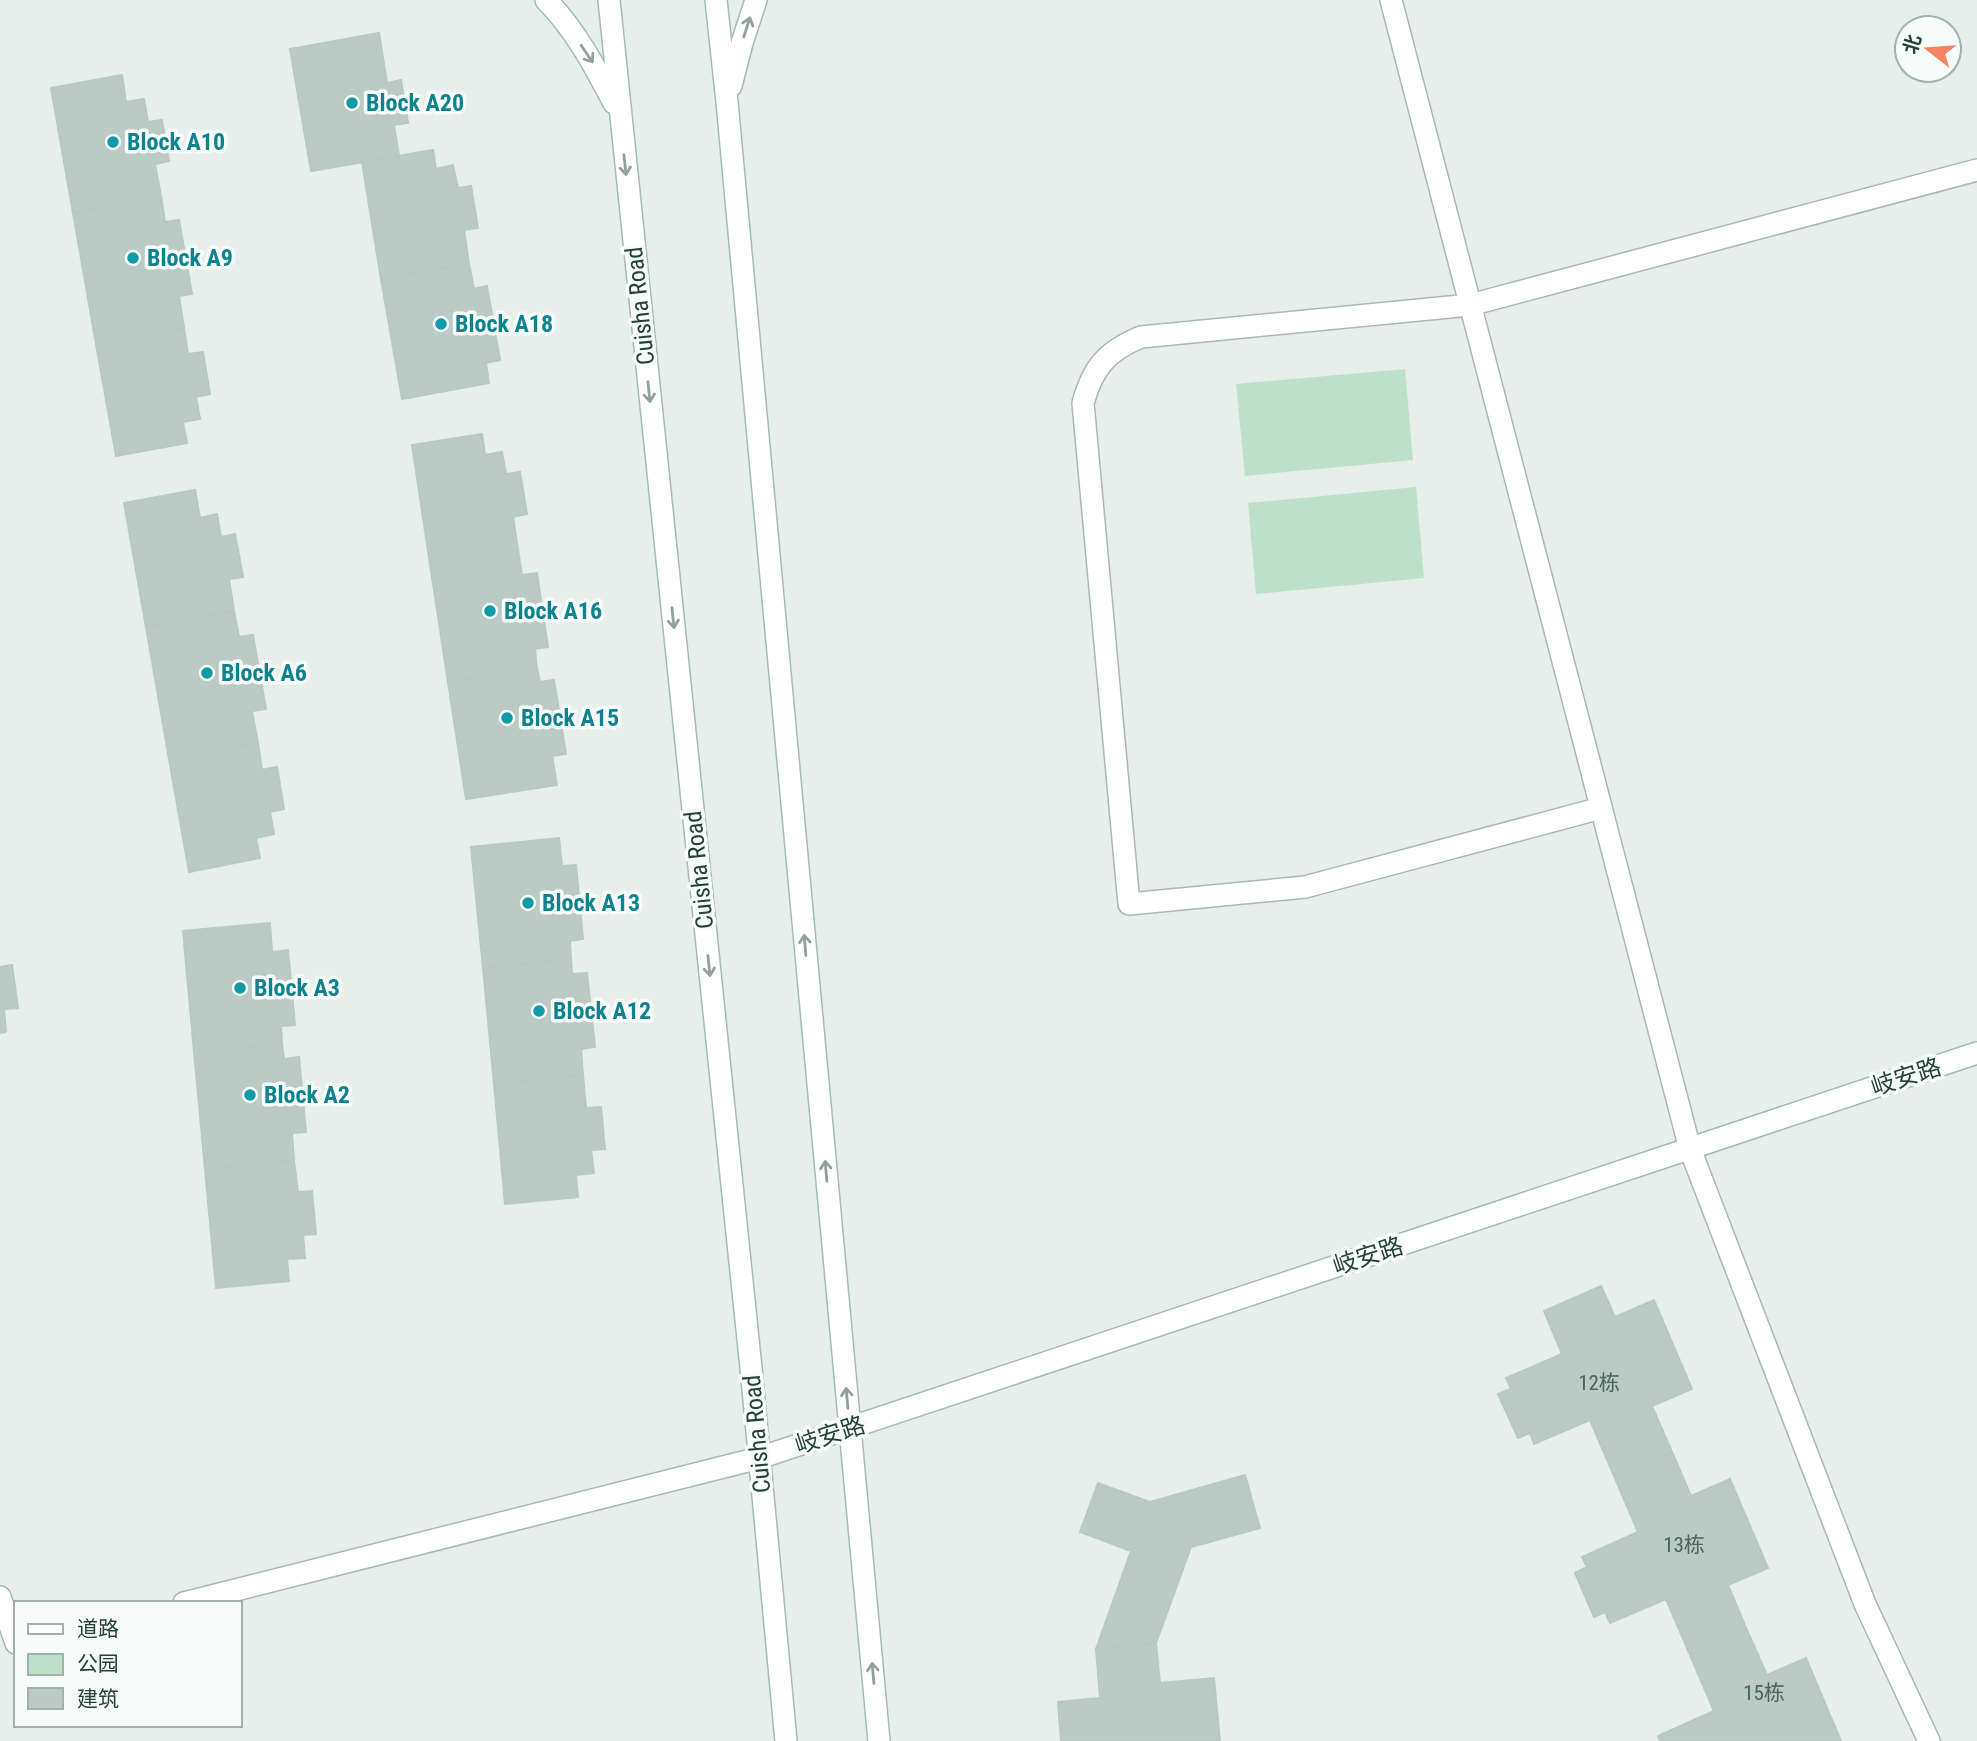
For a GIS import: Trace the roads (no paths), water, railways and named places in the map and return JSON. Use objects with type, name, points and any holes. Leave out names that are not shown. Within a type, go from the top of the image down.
[{"type":"street","points":[[546,0],[591,58],[620,114]]},
{"type":"street","name":"Cuisha Road","points":[[609,0],[751,1368],[786,1741]]},
{"type":"street","points":[[716,0],[879,1741]]},
{"type":"street","points":[[727,102],[756,0]]},
{"type":"street","points":[[1391,0],[1690,1149],[1865,1605],[1928,1741]]},
{"type":"street","points":[[1601,808],[1305,887],[1129,904],[1083,403],[1088,384],[1096,369],[1108,355],[1141,337],[1470,305],[1977,170]]},
{"type":"street","name":"岐安路","points":[[192,1601],[759,1458],[1977,1053]]},
{"type":"street","points":[[0,1597],[14,1637]]},
{"type":"place","name":"Block A20","points":[[352,103]]},
{"type":"place","name":"Block A10","points":[[113,142]]},
{"type":"place","name":"Block A9","points":[[133,258]]},
{"type":"place","name":"Block A18","points":[[441,324]]},
{"type":"place","name":"Block A16","points":[[490,611]]},
{"type":"place","name":"Block A6","points":[[207,673]]},
{"type":"place","name":"Block A15","points":[[507,718]]},
{"type":"place","name":"Block A13","points":[[528,903]]},
{"type":"place","name":"Block A3","points":[[240,988]]},
{"type":"place","name":"Block A12","points":[[539,1011]]},
{"type":"place","name":"Block A2","points":[[250,1095]]}]
